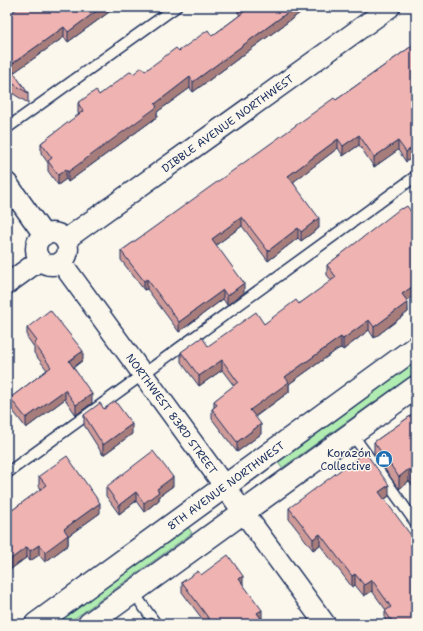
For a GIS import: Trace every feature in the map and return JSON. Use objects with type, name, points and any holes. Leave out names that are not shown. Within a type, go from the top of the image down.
[{"type":"main road","name":"8TH AVENUE NORTHWEST","points":[[36,624],[416,347]]},
{"type":"main road","points":[[89,624],[416,387]]},
{"type":"street","name":"DIBBLE AVENUE NORTHWEST","points":[[65,240],[390,7]]},
{"type":"street","points":[[7,183],[44,235]]},
{"type":"street","points":[[55,233],[65,240],[68,251],[61,262],[50,265],[40,260],[36,249],[37,244],[44,235],[55,233]]},
{"type":"street","points":[[7,284],[40,260]]},
{"type":"street","name":"NORTHWEST 83RD STREET","points":[[61,262],[326,624]]},
{"type":"lane","points":[[7,128],[176,7]]},
{"type":"lane","points":[[7,473],[416,176]]},
{"type":"lane","points":[[352,434],[416,523]]},
{"type":"lane","points":[[133,592],[156,624]]},
{"type":"green space","points":[[416,360],[416,372],[282,468],[276,460]]},
{"type":"green space","points":[[187,526],[192,533],[67,624],[53,624]]},
{"type":"building","points":[[19,7],[102,7],[68,32],[64,27],[9,66],[28,93],[7,80],[7,16]]},
{"type":"building","points":[[241,7],[295,7],[193,82],[190,77],[155,104],[157,107],[68,172],[66,169],[58,175],[48,161],[52,158],[41,143],[83,111],[78,103],[96,90],[99,95],[131,71],[133,74],[142,67],[145,71],[176,48],[179,51],[208,30],[212,36],[244,12]]},
{"type":"building","points":[[416,43],[416,145],[406,152],[398,141],[374,157],[359,135],[343,146],[338,139],[288,176],[319,218],[301,232],[298,228],[268,251],[242,217],[212,239],[244,283],[227,296],[223,290],[179,322],[147,279],[144,281],[121,251],[334,98],[336,100]]},
{"type":"building","points":[[407,206],[416,219],[416,284],[402,294],[408,302],[374,327],[369,320],[343,339],[341,337],[285,377],[289,382],[250,410],[261,424],[237,442],[212,409],[217,405],[214,401],[238,382],[222,360],[199,376],[181,352],[202,337],[208,346],[256,312],[264,324],[296,300],[299,304],[336,277],[327,265],[401,208],[402,209]]},
{"type":"building","points":[[50,310],[83,351],[69,361],[92,394],[76,405],[65,390],[26,418],[10,398],[51,367],[34,343],[37,341],[27,328]]},
{"type":"building","points":[[115,401],[132,424],[103,445],[84,415],[100,403],[104,409]]},
{"type":"building","points":[[416,412],[416,479],[409,469],[399,477],[374,442]]},
{"type":"building","points":[[153,451],[173,477],[157,489],[159,492],[144,503],[136,492],[119,505],[106,487]]},
{"type":"building","points":[[365,452],[389,485],[379,492],[410,534],[416,530],[416,624],[394,624],[385,611],[391,607],[372,580],[364,585],[355,574],[352,576],[320,534],[313,539],[289,508]]},
{"type":"building","points":[[67,456],[100,503],[64,529],[68,535],[45,552],[39,545],[30,551],[27,547],[7,562],[7,514],[46,485],[39,476]]},
{"type":"building","points":[[228,555],[243,576],[239,579],[262,610],[257,613],[265,624],[211,624],[212,623],[182,582],[198,571],[201,575]]},
{"type":"building","points":[[151,618],[156,624],[142,624]]},
{"type":"place","name":"Korazón Collective","points":[[384,459]]}]
